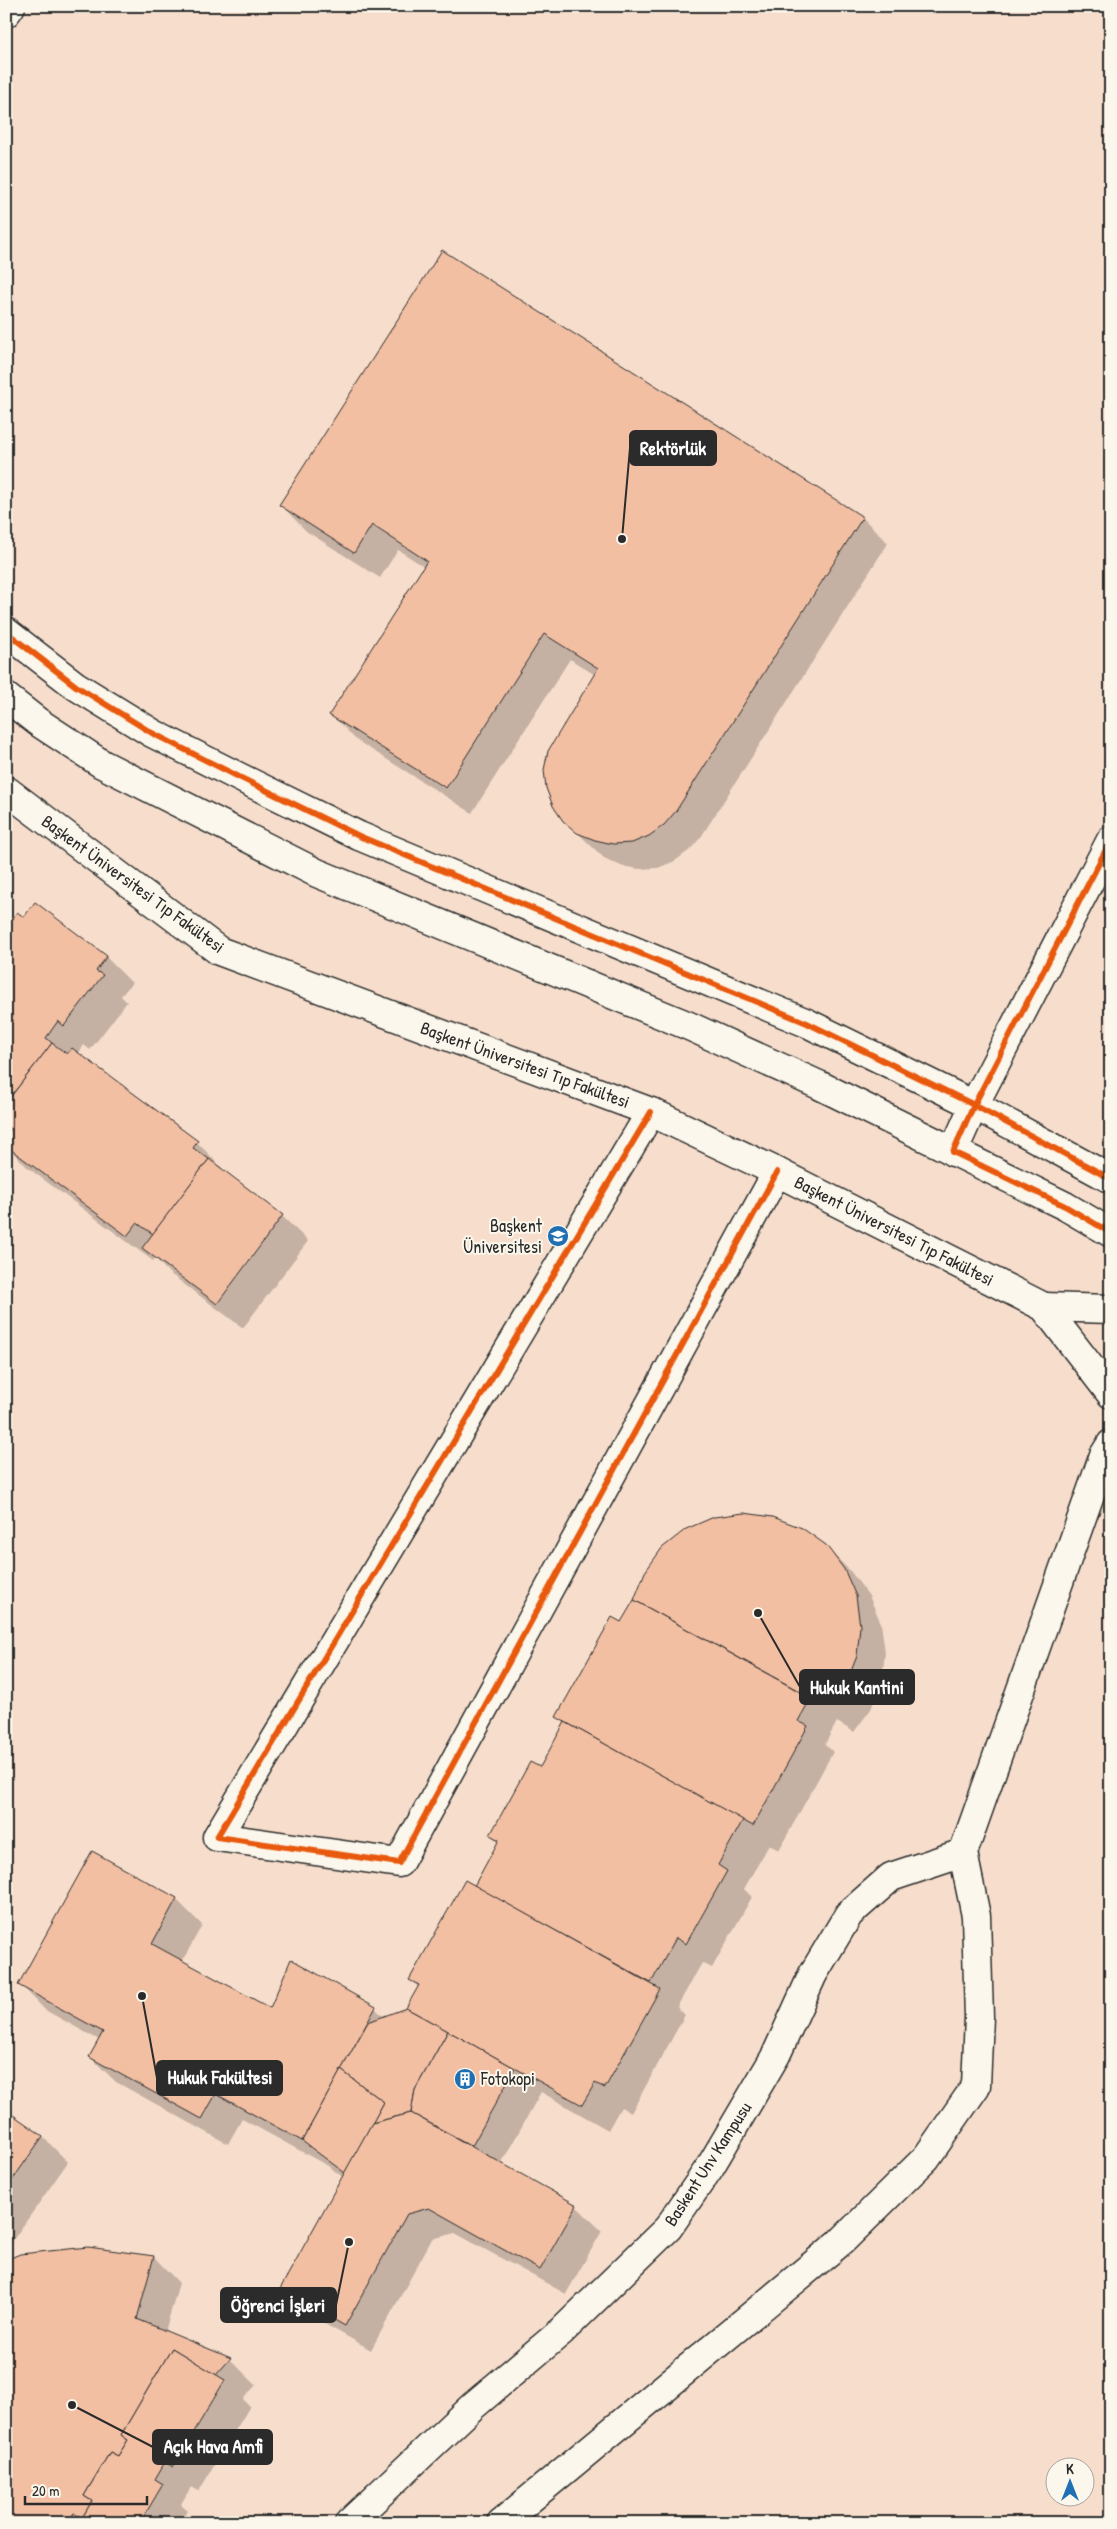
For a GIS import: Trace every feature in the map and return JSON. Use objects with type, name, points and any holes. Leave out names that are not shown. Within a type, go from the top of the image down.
[{"type":"street","points":[[6,13],[11,6]]},
{"type":"street","points":[[6,632],[76,686],[152,733],[359,836],[807,1023],[974,1105],[1111,1180]]},
{"type":"street","points":[[6,697],[38,722],[102,764],[317,872],[689,1026],[819,1085],[1065,1206],[1111,1233]]},
{"type":"street","name":"Başkent Üniversitesi Tıp Fakültesi","points":[[6,790],[219,952],[652,1112],[777,1172],[1044,1307],[1111,1394]]},
{"type":"street","points":[[953,1152],[974,1105],[1111,840]]},
{"type":"street","points":[[652,1112],[217,1837],[399,1863],[777,1172]]},
{"type":"street","points":[[1044,1307],[1111,1309]]},
{"type":"street","points":[[501,2523],[844,2240],[926,2158],[976,2086],[979,2017],[976,1916],[963,1853],[1104,1455],[1111,1444]]},
{"type":"street","name":"Baskent Unv Kampusu","points":[[349,2523],[473,2406],[562,2330],[668,2228],[710,2167],[776,2055],[813,1974],[849,1914],[891,1877],[963,1853]]},
{"type":"shaded area","name":"Başkent Üniversitesi","points":[[6,6],[1111,6],[1111,2523],[6,2523]]},
{"type":"building","points":[[442,250],[863,517],[676,811],[664,825],[649,836],[632,843],[613,844],[577,833],[563,821],[553,806],[546,788],[544,770],[548,751],[598,668],[544,634],[446,788],[329,715],[427,561],[372,525],[354,553],[279,505]]},
{"type":"building","points":[[35,902],[107,956],[96,971],[103,975],[64,1026],[58,1021],[46,1038],[52,1043],[6,1103],[6,927],[17,912],[24,917]]},
{"type":"building","points":[[52,1043],[67,1054],[72,1048],[198,1141],[193,1148],[209,1159],[153,1234],[137,1223],[127,1236],[6,1146],[6,1135],[11,1129],[6,1125],[6,1103]]},
{"type":"building","points":[[209,1159],[283,1215],[217,1304],[142,1248]]},
{"type":"building","points":[[744,1513],[773,1517],[802,1528],[826,1545],[844,1569],[856,1596],[860,1626],[857,1656],[846,1684],[828,1707],[634,1600],[645,1572],[662,1548],[686,1529],[714,1517]]},
{"type":"building","points":[[634,1600],[811,1698],[798,1721],[808,1726],[753,1826],[556,1717],[612,1617],[621,1622]]},
{"type":"building","points":[[565,1722],[743,1820],[718,1865],[727,1871],[686,1944],[676,1938],[651,1983],[474,1886],[499,1840],[490,1835],[530,1762],[540,1767]]},
{"type":"building","points":[[92,1851],[177,1898],[152,1944],[270,2008],[291,1959],[376,2007],[302,2141],[216,2094],[202,2119],[89,2057],[103,2032],[18,1985]]},
{"type":"building","points":[[465,1880],[660,1989],[605,2088],[595,2083],[582,2105],[406,2008],[419,1985],[409,1980]]},
{"type":"building","points":[[406,2008],[448,2031],[415,2090],[411,2113],[372,2123],[384,2102],[341,2070],[368,2022]]},
{"type":"building","name":"Fotokopi","points":[[448,2031],[515,2068],[472,2146],[411,2113],[415,2090]]},
{"type":"building","points":[[341,2070],[384,2102],[345,2173],[302,2141]]},
{"type":"building","points":[[6,2110],[43,2136],[6,2189]]},
{"type":"building","points":[[411,2113],[577,2205],[540,2270],[429,2208],[407,2214],[345,2326],[280,2289],[372,2123]]},
{"type":"building","points":[[88,2247],[154,2256],[137,2319],[231,2358],[216,2375],[172,2348],[121,2435],[128,2440],[118,2456],[110,2452],[84,2496],[92,2501],[82,2518],[74,2513],[68,2523],[6,2523],[6,2260],[20,2254]]},
{"type":"building","points":[[172,2348],[225,2380],[173,2467],[165,2462],[155,2479],[163,2484],[140,2523],[68,2523],[74,2513],[82,2518],[92,2501],[84,2496],[110,2452],[118,2456],[128,2440],[121,2435]]},
{"type":"cycle path","points":[[6,632],[76,686],[152,733],[237,776],[359,836],[807,1023],[974,1105],[1111,1179]]},
{"type":"cycle path","points":[[1111,840],[974,1105],[953,1152],[1065,1206],[1111,1233]]},
{"type":"cycle path","points":[[651,1112],[217,1837],[399,1863],[777,1172]]},
{"type":"place","name":"Rektörlük","points":[[622,539]]},
{"type":"place","name":"Başkent Üniversitesi","points":[[558,1236]]},
{"type":"place","name":"Hukuk Kantini","points":[[758,1613]]},
{"type":"place","name":"Hukuk Fakültesi","points":[[142,1996]]},
{"type":"place","name":"Fotokopi","points":[[465,2079]]},
{"type":"place","name":"Öğrenci İşleri","points":[[349,2242]]},
{"type":"place","name":"Açık Hava Amfi","points":[[72,2405]]}]
